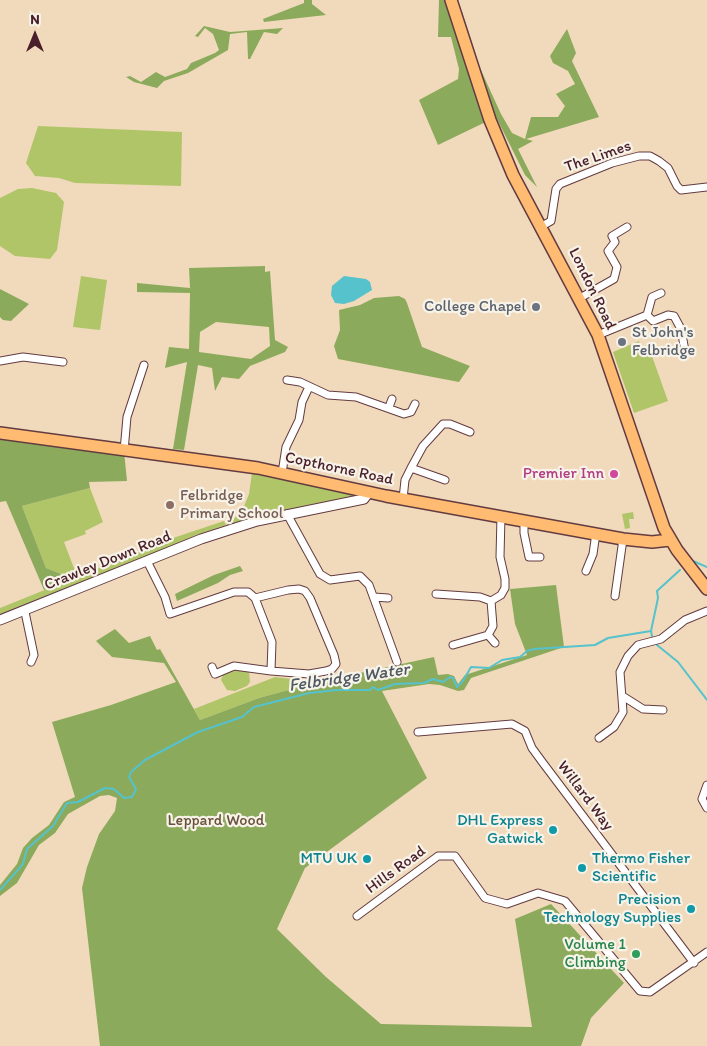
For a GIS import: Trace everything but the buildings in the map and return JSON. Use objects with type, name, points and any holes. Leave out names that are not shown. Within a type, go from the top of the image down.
[{"type":"highway","name":"London Road","points":[[451,0],[490,120],[514,175],[598,335],[623,403],[652,500],[670,540],[707,589]]},
{"type":"highway","name":"Copthorne Road","points":[[0,433],[282,473],[403,499],[623,539],[652,542],[670,540]]},
{"type":"street","name":"The Limes","points":[[542,226],[551,221],[556,189],[560,184],[612,163],[639,156],[650,156],[664,164],[681,190],[707,187]]},
{"type":"street","points":[[580,298],[614,279],[617,267],[608,251],[615,242],[612,236],[627,227]]},
{"type":"street","points":[[648,315],[652,297],[661,293]]},
{"type":"street","points":[[598,335],[648,315]]},
{"type":"street","points":[[648,315],[653,321],[668,315],[674,316],[681,329],[685,351]]},
{"type":"street","points":[[0,361],[23,357],[64,362]]},
{"type":"street","points":[[124,451],[127,417],[144,365]]},
{"type":"street","points":[[288,380],[328,395],[356,397],[408,414],[415,404]]},
{"type":"street","points":[[282,473],[286,447],[299,420],[302,402],[309,387]]},
{"type":"street","points":[[389,407],[392,399]]},
{"type":"street","points":[[403,499],[405,480],[410,468],[423,446],[443,424],[450,424],[470,432]]},
{"type":"street","points":[[410,468],[445,480]]},
{"type":"street","name":"Crawley Down Road","points":[[0,620],[24,612],[201,539],[287,514],[364,499],[369,492]]},
{"type":"street","points":[[287,514],[320,574],[330,580],[360,576],[369,585],[397,662]]},
{"type":"street","points":[[436,594],[480,598],[491,601],[501,595],[505,588],[506,579],[500,557],[501,516]]},
{"type":"street","points":[[524,520],[524,533],[529,557],[540,557]]},
{"type":"street","points":[[586,570],[593,554],[596,533]]},
{"type":"street","points":[[615,596],[623,539]]},
{"type":"street","points":[[147,561],[165,598],[170,614],[234,592],[248,592],[255,598],[272,642],[271,671]]},
{"type":"street","points":[[220,683],[214,671],[234,666],[309,674],[332,669],[336,664],[310,598],[305,591],[299,589],[288,590],[255,598]]},
{"type":"street","points":[[374,597],[388,598]]},
{"type":"street","points":[[452,645],[488,635],[493,626],[491,601]]},
{"type":"street","points":[[599,738],[607,734],[621,718],[624,697],[620,672],[628,656],[638,646],[661,639],[685,620],[707,611]]},
{"type":"street","points":[[24,612],[34,655],[31,662]]},
{"type":"street","points":[[488,635],[495,643]]},
{"type":"street","points":[[624,697],[643,709],[663,710]]},
{"type":"street","name":"Willard Way","points":[[418,732],[512,724],[525,731],[532,748],[694,963]]},
{"type":"street","points":[[707,785],[702,799],[707,808]]},
{"type":"street","name":"Hills Road","points":[[357,916],[438,856],[455,856],[485,898],[506,904],[538,893],[565,901],[640,991],[650,992],[694,963],[707,952]]},
{"type":"green space","points":[[304,0],[312,0],[312,4],[326,15],[264,22],[263,19],[304,3]]},
{"type":"green space","points":[[439,0],[446,0],[451,12],[462,12],[480,68],[501,114],[512,133],[525,139],[531,117],[558,117],[565,106],[556,94],[575,84],[568,71],[553,63],[550,56],[567,29],[576,53],[572,61],[599,117],[526,139],[533,141],[518,149],[537,187],[525,175],[496,117],[438,145],[419,100],[458,79],[459,69],[451,37],[438,37]]},
{"type":"green space","points":[[204,26],[230,32],[283,28],[277,34],[264,32],[250,59],[248,59],[247,32],[230,34],[228,50],[188,73],[164,81],[157,88],[134,82],[126,77],[130,76],[141,82],[156,72],[165,77],[187,69],[191,63],[215,53],[219,50],[213,34],[205,28],[198,37],[195,36]]},
{"type":"green space","points":[[38,126],[182,132],[181,186],[75,183],[59,178],[35,176],[26,163]]},
{"type":"green space","points":[[32,188],[56,193],[64,202],[57,250],[50,259],[15,256],[0,246],[0,198],[18,189]]},
{"type":"green space","points":[[265,266],[265,272],[270,271],[275,340],[288,347],[285,352],[250,366],[239,379],[222,377],[215,391],[212,368],[198,365],[184,450],[173,449],[187,362],[165,368],[169,347],[189,349],[190,293],[137,292],[137,283],[190,288],[189,268]],"holes":[[[216,322],[269,327],[270,346],[251,359],[199,352],[200,332]]]},
{"type":"green space","points":[[81,276],[107,280],[100,330],[73,327]]},
{"type":"green space","points":[[0,289],[29,304],[11,321],[3,320],[0,317]]},
{"type":"green space","points":[[399,296],[405,299],[407,303],[422,347],[470,366],[459,382],[338,359],[334,346],[340,330],[339,310],[360,305],[374,298]]},
{"type":"green space","points":[[639,341],[641,347],[648,345],[668,401],[634,413],[613,352]]},
{"type":"green space","points":[[0,433],[124,451],[127,481],[89,482],[90,488],[22,506],[46,568],[61,574],[65,581],[44,590],[6,501],[0,502]]},
{"type":"green space","points":[[252,473],[358,495],[358,497],[227,525],[226,522],[241,514],[249,494]]},
{"type":"green space","points":[[90,488],[103,522],[85,531],[86,534],[64,542],[77,576],[65,581],[61,574],[46,568],[22,506]]},
{"type":"green space","points":[[633,512],[634,519],[629,519],[630,528],[625,529],[622,514]]},
{"type":"green space","points":[[224,521],[226,525],[196,535],[163,551],[0,616],[0,608],[176,537]]},
{"type":"green space","points":[[240,566],[243,571],[230,575],[218,583],[177,601],[175,594],[214,575]]},
{"type":"green space","name":"Leppard Wood","points":[[556,585],[564,647],[471,678],[464,690],[458,691],[440,685],[429,684],[382,691],[427,778],[305,868],[277,929],[326,977],[381,1024],[532,1027],[515,919],[551,904],[624,983],[591,1018],[581,1046],[100,1046],[82,888],[87,867],[99,834],[115,811],[117,798],[109,795],[100,796],[68,814],[55,833],[39,845],[17,883],[0,896],[0,885],[17,864],[23,848],[32,838],[49,825],[64,802],[75,797],[52,722],[111,705],[176,682],[164,663],[112,657],[96,641],[115,629],[129,643],[150,636],[157,650],[160,649],[200,720],[259,698],[318,682],[434,657],[438,675],[448,674],[454,676],[458,684],[465,675],[527,655],[515,624],[510,589]]},
{"type":"green space","points":[[235,670],[249,672],[250,682],[247,686],[235,691],[227,690],[221,680],[223,675]]},
{"type":"green space","points":[[275,677],[318,682],[259,698],[200,720],[194,709]]},
{"type":"water","points":[[344,276],[366,279],[370,282],[372,290],[354,301],[344,304],[335,303],[331,295],[332,286]]},
{"type":"waterway","points":[[693,561],[707,567]]},
{"type":"waterway","points":[[651,631],[658,598],[657,591],[680,570]]},
{"type":"waterway","name":"Felbridge Water","points":[[0,890],[23,864],[27,849],[53,826],[67,803],[78,802],[105,788],[114,789],[124,798],[132,797],[136,789],[129,777],[131,772],[145,760],[198,732],[242,717],[254,707],[309,693],[337,690],[370,690],[373,687],[378,690],[395,684],[424,683],[433,679],[443,682],[450,677],[453,678],[457,687],[471,667],[489,668],[502,660],[520,657],[527,651],[534,649],[595,645],[608,638],[651,631],[652,636]]},
{"type":"waterway","name":"Felbridge Water","points":[[657,645],[678,662],[707,700]]},
{"type":"place","name":"College Chapel","points":[[536,307]]},
{"type":"place","name":"St John's Felbridge","points":[[622,342]]},
{"type":"place","name":"Premier Inn","points":[[614,474]]},
{"type":"place","name":"Felbridge Primary School","points":[[170,505]]},
{"type":"place","name":"DHL Express Gatwick","points":[[553,830]]},
{"type":"place","name":"MTU UK","points":[[367,859]]},
{"type":"place","name":"Thermo Fisher Scientific","points":[[582,868]]},
{"type":"place","name":"Precision Technology Supplies","points":[[691,909]]},
{"type":"place","name":"Volume 1 Climbing","points":[[636,954]]}]
